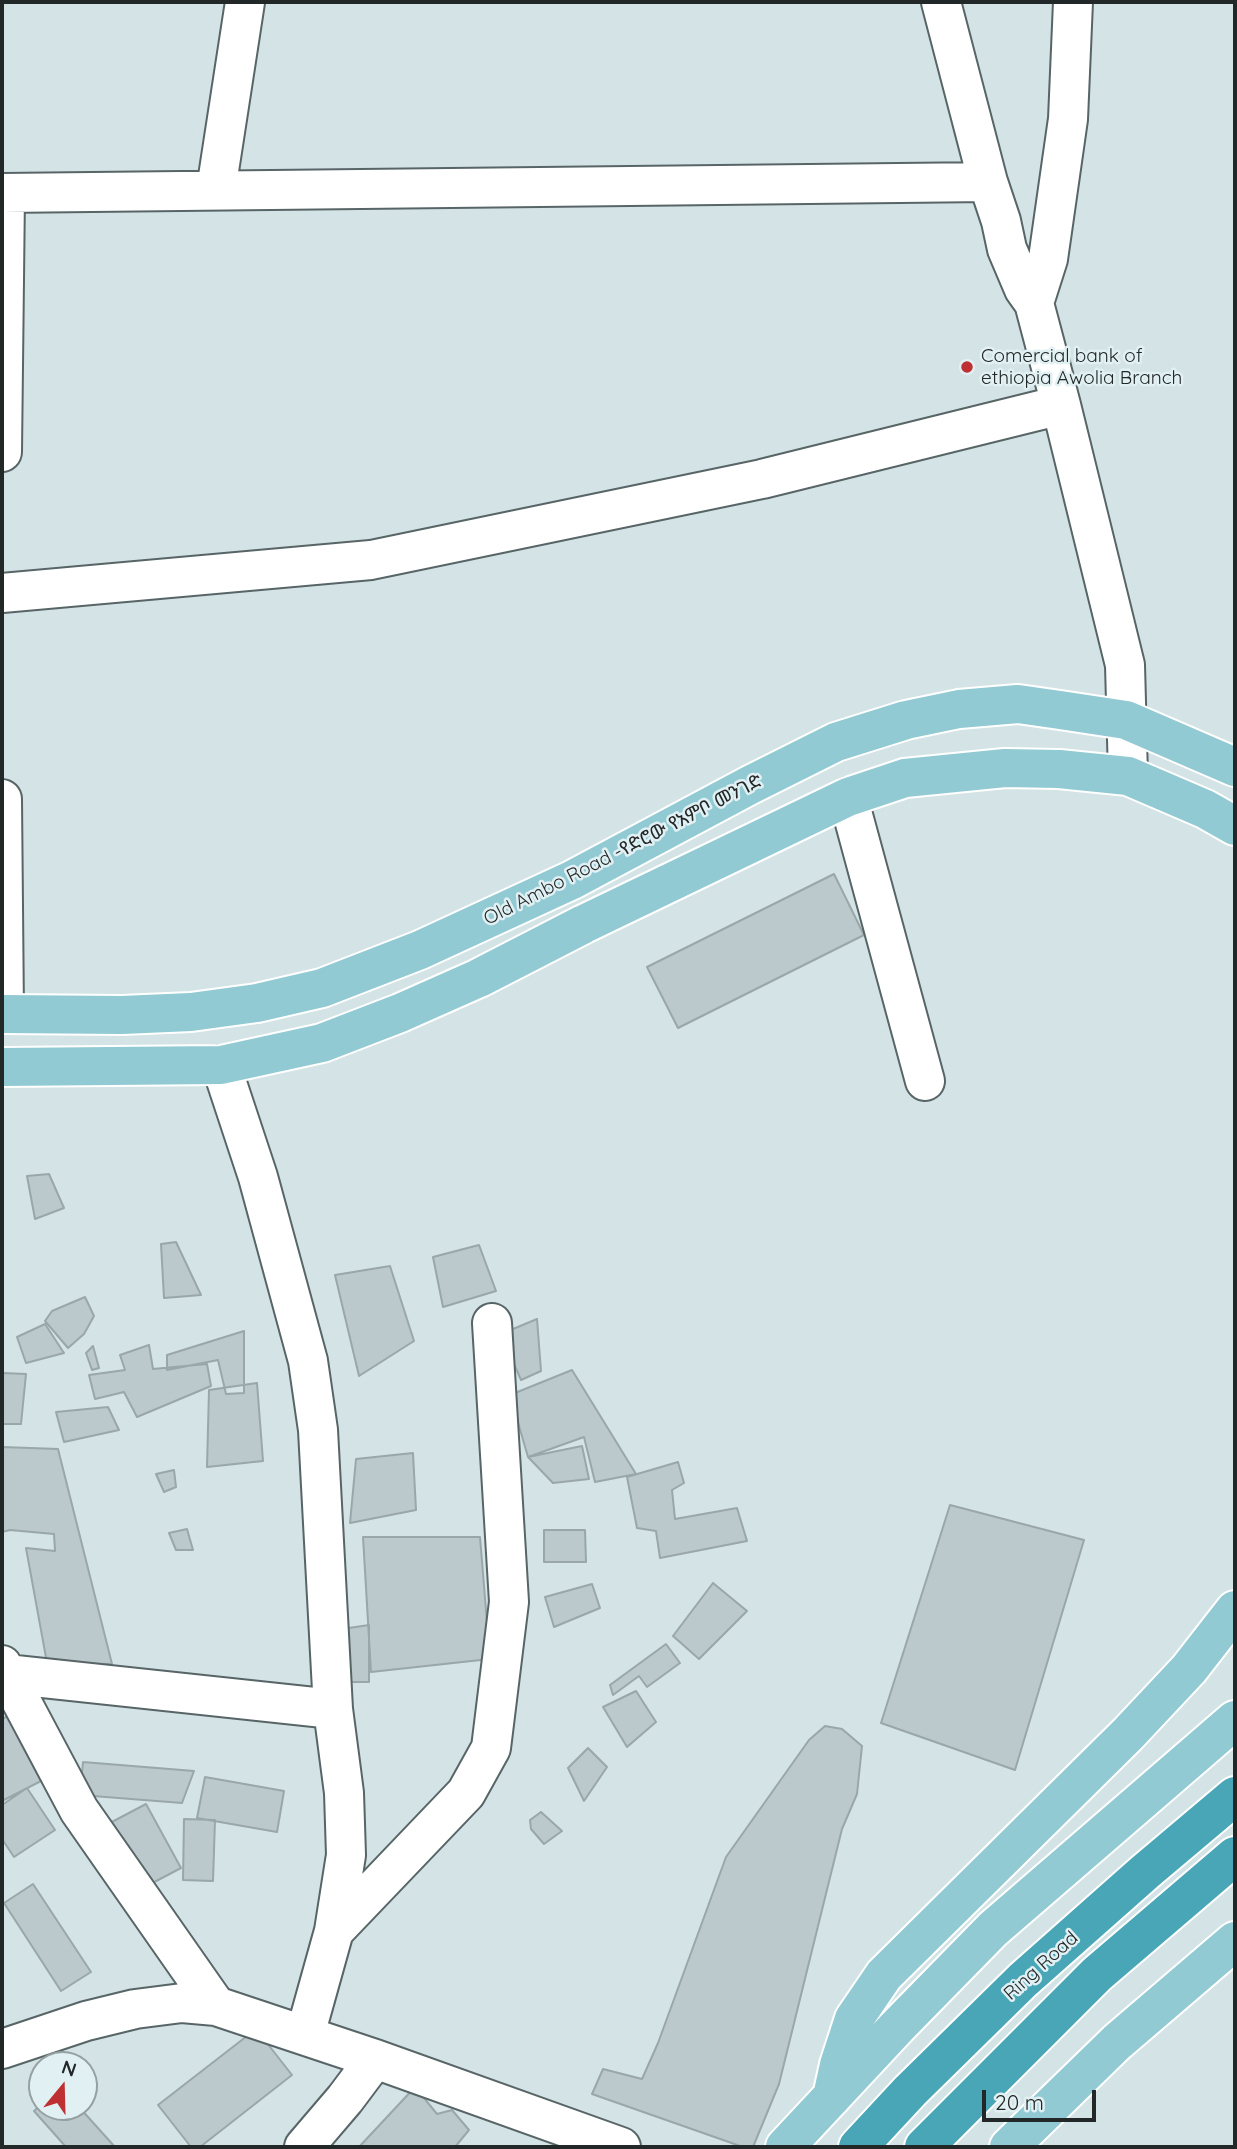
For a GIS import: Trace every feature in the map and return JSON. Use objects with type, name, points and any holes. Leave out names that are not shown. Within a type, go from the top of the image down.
[{"type":"highway","name":"Ring Road","points":[[858,2147],[910,2091],[1023,1980],[1235,1796]]},
{"type":"highway","points":[[924,2147],[1097,1974],[1235,1856]]},
{"type":"main road","name":"Old Ambo Road -የድሮው የአምቦ መንገድ","points":[[3,1014],[122,1015],[191,1012],[257,1003],[322,988],[420,950],[572,880],[836,742],[906,720],[959,709],[1018,704],[1126,720],[1235,767]]},
{"type":"main road","points":[[2,1067],[221,1065],[322,1043],[400,1013],[479,978],[584,924],[848,797],[905,778],[1005,768],[1059,769],[1128,776],[1205,809],[1235,826]]},
{"type":"main road","points":[[832,2097],[854,2019],[884,1975],[1128,1734],[1189,1669],[1235,1610]]},
{"type":"main road","points":[[785,2147],[993,1929],[1235,1720]]},
{"type":"main road","points":[[1009,2147],[1117,2042],[1235,1941]]},
{"type":"street","points":[[216,190],[245,2]]},
{"type":"street","points":[[941,2],[1007,249],[1024,289],[1034,303],[1125,665],[1128,776]]},
{"type":"street","points":[[1034,303],[1048,259],[1068,118],[1073,2]]},
{"type":"street","points":[[2,452],[3,193],[988,182]]},
{"type":"street","points":[[2,593],[370,560],[762,479],[1061,405]]},
{"type":"street","points":[[848,797],[925,1081]]},
{"type":"street","points":[[2,799],[3,1014]]},
{"type":"street","points":[[221,1065],[258,1177],[309,1361],[317,1430],[333,1709],[345,1793],[346,1855],[334,1931],[305,2035]]},
{"type":"street","points":[[334,1931],[466,1793],[491,1748],[509,1602],[492,1323]]},
{"type":"street","points":[[4,1670],[333,1709]]},
{"type":"street","points":[[4,1670],[79,1810],[216,2006]]},
{"type":"street","points":[[2,2049],[86,2021],[135,2010],[182,2003],[216,2006],[375,2059],[621,2147]]},
{"type":"street","points":[[304,2147],[375,2059]]},
{"type":"building","points":[[834,874],[864,935],[678,1028],[647,967]]},
{"type":"building","points":[[49,1174],[64,1208],[35,1219],[27,1176]]},
{"type":"building","points":[[176,1242],[201,1295],[164,1298],[161,1244]]},
{"type":"building","points":[[479,1245],[496,1291],[443,1307],[433,1257]]},
{"type":"building","points":[[390,1266],[414,1341],[359,1376],[335,1275]]},
{"type":"building","points":[[85,1297],[94,1316],[84,1334],[68,1348],[45,1321],[52,1311]]},
{"type":"building","points":[[537,1319],[541,1371],[521,1380],[501,1334]]},
{"type":"building","points":[[45,1324],[64,1353],[26,1363],[17,1337]]},
{"type":"building","points":[[244,1331],[244,1393],[226,1394],[218,1360],[167,1370],[167,1355]]},
{"type":"building","points":[[149,1345],[153,1369],[207,1364],[211,1386],[137,1417],[124,1392],[95,1399],[89,1375],[125,1370],[120,1355]]},
{"type":"building","points":[[93,1346],[99,1368],[92,1370],[86,1353]]},
{"type":"building","points":[[572,1370],[636,1474],[595,1482],[584,1437],[528,1457],[510,1395]]},
{"type":"building","points":[[2,1373],[26,1374],[21,1424],[2,1424]]},
{"type":"building","points":[[257,1383],[263,1461],[207,1467],[209,1390]]},
{"type":"building","points":[[108,1407],[119,1430],[64,1442],[56,1412]]},
{"type":"building","points":[[582,1446],[589,1479],[553,1483],[528,1457]]},
{"type":"building","points":[[2,1447],[58,1449],[112,1664],[47,1663],[26,1548],[55,1551],[54,1534],[10,1530],[2,1532]]},
{"type":"building","points":[[413,1453],[416,1510],[350,1523],[356,1459]]},
{"type":"building","points":[[678,1462],[684,1483],[672,1490],[675,1519],[737,1508],[747,1541],[660,1558],[656,1531],[637,1528],[627,1477]]},
{"type":"building","points":[[174,1470],[176,1487],[164,1492],[156,1474]]},
{"type":"building","points":[[950,1505],[1084,1540],[1015,1770],[881,1723]]},
{"type":"building","points":[[187,1529],[193,1550],[176,1550],[169,1533]]},
{"type":"building","points":[[544,1530],[585,1530],[586,1562],[544,1562]]},
{"type":"building","points":[[363,1537],[480,1537],[490,1659],[371,1672]]},
{"type":"building","points":[[713,1583],[747,1611],[699,1659],[673,1636]]},
{"type":"building","points":[[592,1584],[600,1608],[554,1627],[545,1597]]},
{"type":"building","points":[[369,1625],[369,1682],[347,1682],[342,1629]]},
{"type":"building","points":[[666,1644],[680,1663],[647,1687],[639,1676],[613,1695],[610,1685]]},
{"type":"building","points":[[636,1691],[656,1722],[627,1747],[603,1707]]},
{"type":"building","points":[[8,1716],[41,1781],[2,1801],[2,1719]]},
{"type":"building","points":[[825,1726],[842,1729],[862,1746],[857,1794],[842,1829],[779,2084],[753,2147],[743,2147],[592,2094],[603,2069],[642,2079],[658,2043],[726,1857],[809,1740]]},
{"type":"building","points":[[588,1748],[607,1767],[584,1801],[568,1768]]},
{"type":"building","points":[[83,1762],[194,1771],[182,1803],[80,1795]]},
{"type":"building","points":[[205,1777],[284,1791],[277,1832],[197,1818]]},
{"type":"building","points":[[27,1788],[55,1830],[14,1857],[2,1839],[2,1805]]},
{"type":"building","points":[[146,1804],[181,1868],[143,1888],[108,1824]]},
{"type":"building","points":[[541,1812],[562,1831],[544,1844],[531,1829],[530,1820]]},
{"type":"building","points":[[184,1819],[215,1820],[213,1881],[183,1880]]},
{"type":"building","points":[[33,1884],[91,1972],[61,1991],[4,1903]]},
{"type":"building","points":[[256,2029],[292,2075],[200,2147],[191,2147],[158,2105]]},
{"type":"building","points":[[415,2087],[437,2114],[452,2110],[469,2130],[455,2147],[359,2147]]},
{"type":"building","points":[[43,2121],[92,2121],[115,2147],[66,2147]]},
{"type":"place","name":"Comercial bank of ethiopia Awolia Branch","points":[[967,367]]}]
